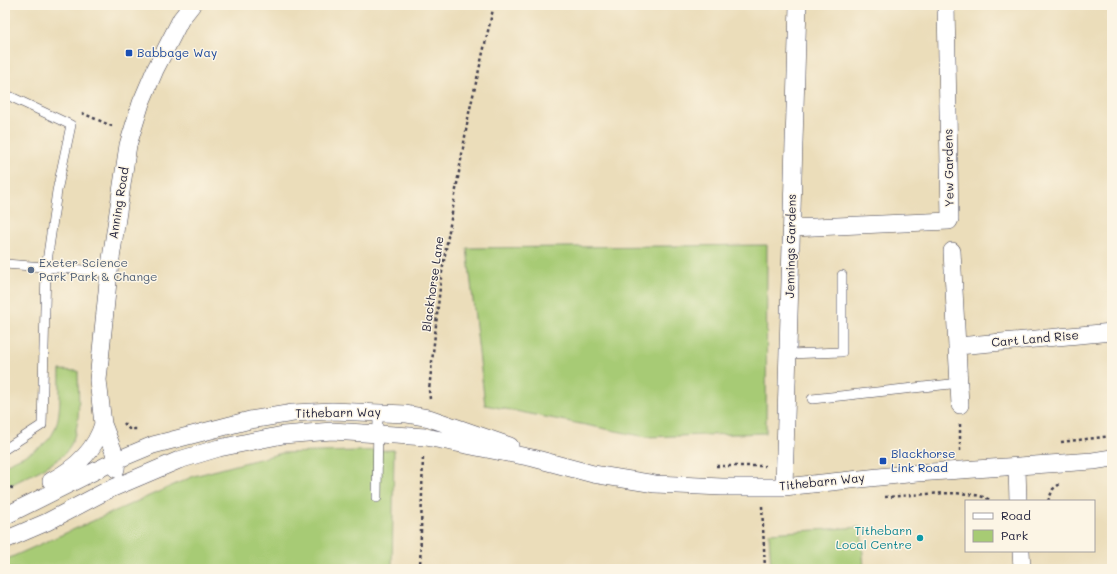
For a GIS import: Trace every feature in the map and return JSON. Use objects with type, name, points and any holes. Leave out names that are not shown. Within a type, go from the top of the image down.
[{"type":"street","name":"Anning Road","points":[[117,460],[103,424],[98,380],[109,272],[128,145],[141,103],[155,70],[181,19],[192,5]]},
{"type":"street","name":"Jennings Gardens","points":[[784,487],[798,5]]},
{"type":"street","name":"Yew Gardens","points":[[792,228],[949,221],[946,5]]},
{"type":"street","points":[[952,251],[960,405]]},
{"type":"street","name":"Cart Land Rise","points":[[958,346],[1112,332]]},
{"type":"street","name":"Tithebarn Way","points":[[5,516],[117,460],[152,445],[250,420],[301,412],[378,412],[429,418],[504,442],[533,458]]},
{"type":"street","points":[[5,505],[67,473],[91,450],[99,438],[103,424]]},
{"type":"street","name":"Tithebarn Way","points":[[5,540],[47,522],[106,491],[179,460],[219,448],[283,435],[332,431],[426,437],[533,458],[593,474],[655,484],[722,487],[784,487],[917,473],[1017,468],[1112,458]]},
{"type":"street","name":"Tithebarn Way","points":[[117,460],[132,466],[179,460]]},
{"type":"street","points":[[106,491],[115,477],[117,460]]},
{"type":"street","points":[[1017,468],[1018,500]]},
{"type":"street","points":[[1021,552],[1022,569]]},
{"type":"lane","points":[[5,94],[71,125],[57,190],[46,269],[42,425],[5,449]]},
{"type":"lane","points":[[5,264],[46,269],[109,272]]},
{"type":"lane","points":[[788,354],[842,352],[842,275]]},
{"type":"lane","points":[[812,399],[960,382]]},
{"type":"lane","points":[[377,498],[379,433],[378,412]]},
{"type":"path","name":"Blackhorse Lane","points":[[429,418],[431,404],[429,390],[441,278],[470,113],[494,5]]},
{"type":"path","points":[[960,405],[960,452]]},
{"type":"path","points":[[420,569],[422,456],[426,437]]},
{"type":"path","points":[[5,484],[14,489]]},
{"type":"path","points":[[761,502],[766,569]]},
{"type":"green space","points":[[767,245],[766,433],[646,437],[485,405],[467,248]]},
{"type":"green space","points":[[60,370],[78,371],[78,421],[71,444],[64,454],[54,462],[5,488],[5,465],[42,446],[52,435],[56,427],[60,398]]},
{"type":"green space","points":[[394,450],[392,569],[5,569],[5,560],[194,476],[282,453]]},
{"type":"green space","points":[[861,527],[864,569],[771,569],[769,533]]},
{"type":"place","name":"Babbage Way","points":[[129,53]]},
{"type":"place","name":"Exeter Science Park Park & Change","points":[[31,270]]},
{"type":"place","name":"Blackhorse Link Road","points":[[883,461]]},
{"type":"place","name":"Tithebarn Local Centre","points":[[920,538]]}]
